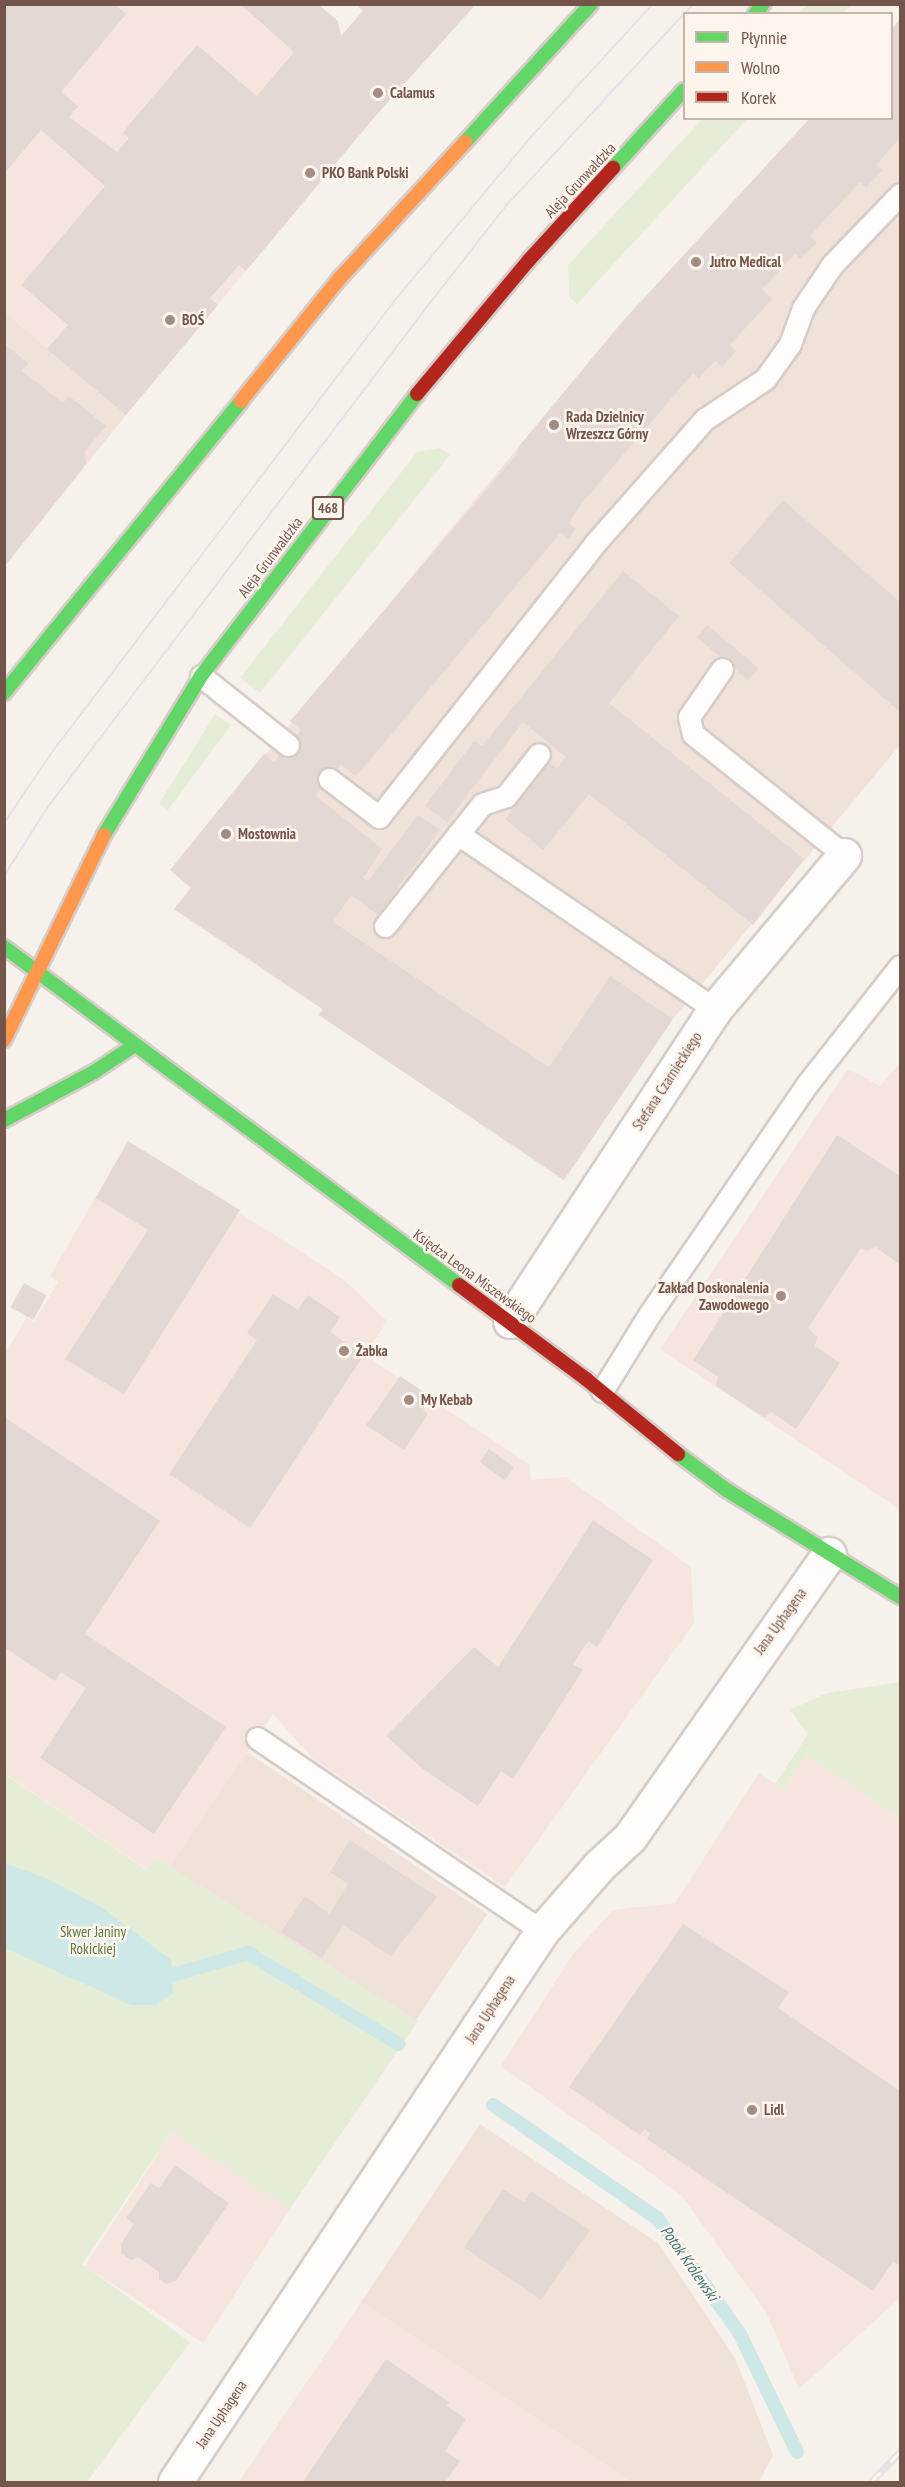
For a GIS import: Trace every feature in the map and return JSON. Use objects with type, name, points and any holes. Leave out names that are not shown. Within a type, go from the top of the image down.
[{"type":"main road","points":[[4,693],[340,278],[591,4]]},
{"type":"main road","name":"Aleja Grunwaldzka","points":[[4,1040],[102,838],[201,676],[381,437],[529,260],[683,91]]},
{"type":"main road","name":"Księdza Leona Miszewskiego","points":[[4,947],[602,1390],[645,1430],[728,1491],[900,1597]]},
{"type":"main road","points":[[4,1120],[94,1072],[135,1045]]},
{"type":"street","name":"Stefana Czarnieckiego","points":[[510,1321],[716,1009],[844,855]]},
{"type":"street","name":"Jana Uphagena","points":[[175,2482],[542,1930],[599,1866],[630,1837],[828,1554]]},
{"type":"lane","points":[[329,779],[379,817],[596,542],[705,418],[765,379],[790,344],[803,308],[818,284],[900,194]]},
{"type":"lane","points":[[722,669],[689,717],[693,734],[844,855]]},
{"type":"lane","points":[[201,676],[288,745]]},
{"type":"lane","points":[[385,926],[482,804],[506,796],[539,754]]},
{"type":"lane","points":[[458,834],[716,1009]]},
{"type":"lane","points":[[602,1390],[808,1083],[900,966]]},
{"type":"lane","points":[[256,1738],[542,1930]]},
{"type":"shaded area","points":[[5,5],[241,5],[372,120],[126,415],[5,312]]},
{"type":"shaded area","points":[[900,19],[900,745],[673,1019],[564,1180],[319,1015],[322,1009],[174,909],[191,888],[170,870],[520,445],[890,120],[893,120],[893,28]]},
{"type":"shaded area","points":[[5,312],[126,415],[5,566]]},
{"type":"shaded area","points":[[900,1063],[900,1510],[660,1349],[848,1069],[880,1086]]},
{"type":"shaded area","points":[[128,1141],[343,1279],[387,1321],[365,1355],[529,1464],[531,1480],[566,1477],[691,1567],[694,1623],[505,1887],[312,1758],[273,1714],[170,1867],[156,1858],[148,1870],[5,1774],[5,1354],[26,1318],[34,1322],[58,1282],[50,1276]]},
{"type":"shaded area","points":[[247,1752],[487,1914],[410,2029],[170,1866]]},
{"type":"shaded area","points":[[807,1755],[900,1818],[900,2298],[799,2389],[766,2312],[681,2195],[501,2066],[573,1954],[613,1910],[675,1903],[759,1773],[783,1789]]},
{"type":"shaded area","points":[[480,2124],[658,2243],[735,2358],[773,2455],[759,2482],[631,2482],[361,2302]]},
{"type":"shaded area","points":[[172,2132],[290,2209],[203,2343],[85,2266]]},
{"type":"shaded area","points":[[361,2302],[631,2482],[239,2482]]},
{"type":"green space","points":[[807,4],[851,5],[844,12],[800,12]]},
{"type":"green space","points":[[701,120],[746,120],[577,304],[569,297],[568,265]]},
{"type":"green space","points":[[439,448],[450,455],[260,693],[240,678],[417,452]]},
{"type":"green space","points":[[215,714],[231,725],[168,810],[159,804]]},
{"type":"green space","points":[[900,1682],[900,1818],[807,1755],[783,1789],[775,1784],[808,1734],[790,1710],[827,1693]]},
{"type":"green space","name":"Skwer Janiny Rokickiej","points":[[4,1774],[147,1870],[156,1858],[418,2021],[290,2209],[172,2132],[82,2264],[190,2342],[87,2482],[5,2482]]},
{"type":"water","points":[[5,1863],[48,1879],[101,1907],[171,1960],[173,1993],[155,2005],[131,2005],[5,1948]]},
{"type":"building","points":[[4,4],[114,4],[126,14],[61,92],[78,106],[69,117],[117,152],[129,138],[123,133],[128,126],[197,45],[257,96],[294,52],[241,5],[319,5],[338,21],[341,36],[363,11],[356,4],[476,4],[372,120],[246,271],[239,265],[210,298],[218,305],[126,415],[47,349],[68,325],[21,285],[105,186],[41,130],[4,174]]},
{"type":"building","points":[[900,19],[900,138],[876,165],[882,170],[866,188],[860,182],[810,236],[817,242],[800,259],[795,254],[762,289],[772,299],[730,345],[736,351],[722,367],[715,361],[699,378],[693,373],[582,503],[569,523],[576,529],[568,539],[561,532],[359,773],[354,775],[341,764],[316,796],[382,849],[363,878],[368,881],[418,815],[440,830],[378,915],[351,895],[333,922],[549,1067],[610,976],[673,1019],[564,1180],[319,1015],[323,1009],[174,909],[191,888],[170,870],[264,754],[274,762],[301,730],[290,721],[517,454],[520,445],[622,322],[808,120],[893,120],[893,28]]},
{"type":"building","points":[[4,344],[28,363],[22,371],[63,403],[69,396],[106,426],[85,451],[86,464],[4,567]]},
{"type":"building","points":[[783,500],[900,602],[900,712],[729,563]]},
{"type":"building","points":[[623,571],[679,616],[609,703],[804,859],[753,925],[589,794],[543,850],[505,819],[550,763],[557,769],[566,757],[523,722],[447,822],[425,806],[474,741],[482,746]]},
{"type":"building","points":[[707,625],[758,668],[748,680],[697,637]]},
{"type":"building","name":"Zakład Doskonalenia Zawodowego","points":[[837,1135],[900,1176],[900,1265],[876,1247],[867,1251],[861,1248],[808,1328],[817,1337],[815,1346],[840,1363],[796,1429],[771,1412],[765,1418],[716,1386],[718,1377],[693,1360]]},
{"type":"building","points":[[128,1141],[240,1210],[124,1394],[65,1359],[148,1230],[96,1198]]},
{"type":"building","points":[[24,1283],[47,1296],[33,1320],[10,1307]]},
{"type":"building","points":[[273,1294],[298,1310],[308,1295],[340,1317],[330,1332],[364,1355],[250,1528],[169,1474],[257,1340],[247,1333]]},
{"type":"building","points":[[400,1376],[431,1397],[423,1410],[428,1414],[404,1450],[366,1425]]},
{"type":"building","points":[[4,1417],[160,1521],[85,1634],[226,1727],[154,1834],[40,1758],[86,1688],[61,1672],[55,1681],[4,1647]]},
{"type":"building","points":[[489,1449],[514,1467],[505,1480],[480,1462]]},
{"type":"building","points":[[593,1520],[653,1560],[597,1647],[588,1641],[573,1664],[583,1670],[513,1779],[501,1771],[478,1806],[423,1769],[386,1736],[474,1647],[498,1667]]},
{"type":"building","points":[[350,1840],[437,1897],[391,1956],[344,1925],[322,1958],[281,1932],[305,1896],[329,1914],[348,1884],[330,1872]]},
{"type":"building","name":"Lidl","points":[[683,1924],[789,1992],[778,2008],[900,2091],[900,2261],[898,2265],[893,2262],[873,2291],[647,2139],[650,2133],[644,2129],[640,2135],[569,2087]]},
{"type":"building","points":[[175,2165],[229,2203],[176,2281],[166,2284],[159,2279],[159,2272],[138,2257],[131,2260],[121,2253],[121,2244],[134,2224],[126,2218],[151,2183],[159,2188]]},
{"type":"building","points":[[503,2189],[524,2202],[531,2191],[590,2230],[541,2300],[464,2247]]},
{"type":"building","points":[[386,2359],[449,2402],[447,2406],[466,2419],[445,2451],[460,2461],[445,2482],[303,2482]]},
{"type":"waterway","name":"Potok Królewski","points":[[157,1973],[173,1975],[248,1953],[399,2044]]},
{"type":"waterway","name":"Potok Królewski","points":[[493,2105],[658,2219],[740,2334],[797,2452]]},
{"type":"tram line","points":[[4,823],[53,751],[396,299],[531,137],[653,4]]},
{"type":"tram line","points":[[687,12],[693,4]]},
{"type":"tram line","points":[[4,876],[48,807],[423,312],[507,205],[683,15]]},
{"type":"railway","points":[[871,2482],[900,2452]]},
{"type":"traffic: fast","points":[[465,142],[591,4]]},
{"type":"traffic: fast","points":[[757,12],[763,4]]},
{"type":"traffic: fast","points":[[613,168],[683,91]]},
{"type":"traffic: fast","points":[[104,835],[201,676],[417,394]]},
{"type":"traffic: fast","points":[[4,693],[241,401]]},
{"type":"traffic: fast","points":[[4,947],[459,1285]]},
{"type":"traffic: fast","points":[[4,1120],[94,1072],[135,1045]]},
{"type":"traffic: fast","points":[[678,1454],[728,1491],[900,1597]]},
{"type":"traffic: slow","points":[[241,401],[340,278],[465,142]]},
{"type":"traffic: slow","points":[[4,1040],[104,835]]},
{"type":"traffic: jam","points":[[417,394],[529,260],[613,168]]},
{"type":"traffic: jam","points":[[459,1285],[586,1379],[678,1454]]},
{"type":"place","name":"Calamus","points":[[378,93]]},
{"type":"place","name":"PKO Bank Polski","points":[[310,173]]},
{"type":"place","name":"Jutro Medical","points":[[696,262]]},
{"type":"place","name":"BOŚ","points":[[170,320]]},
{"type":"place","name":"Rada Dzielnicy Wrzeszcz Górny","points":[[554,425]]},
{"type":"place","name":"Mostownia","points":[[226,834]]},
{"type":"place","name":"Zakład Doskonalenia Zawodowego","points":[[781,1296]]},
{"type":"place","name":"Żabka","points":[[344,1351]]},
{"type":"place","name":"My Kebab","points":[[409,1400]]},
{"type":"place","name":"Lidl","points":[[752,2110]]}]
